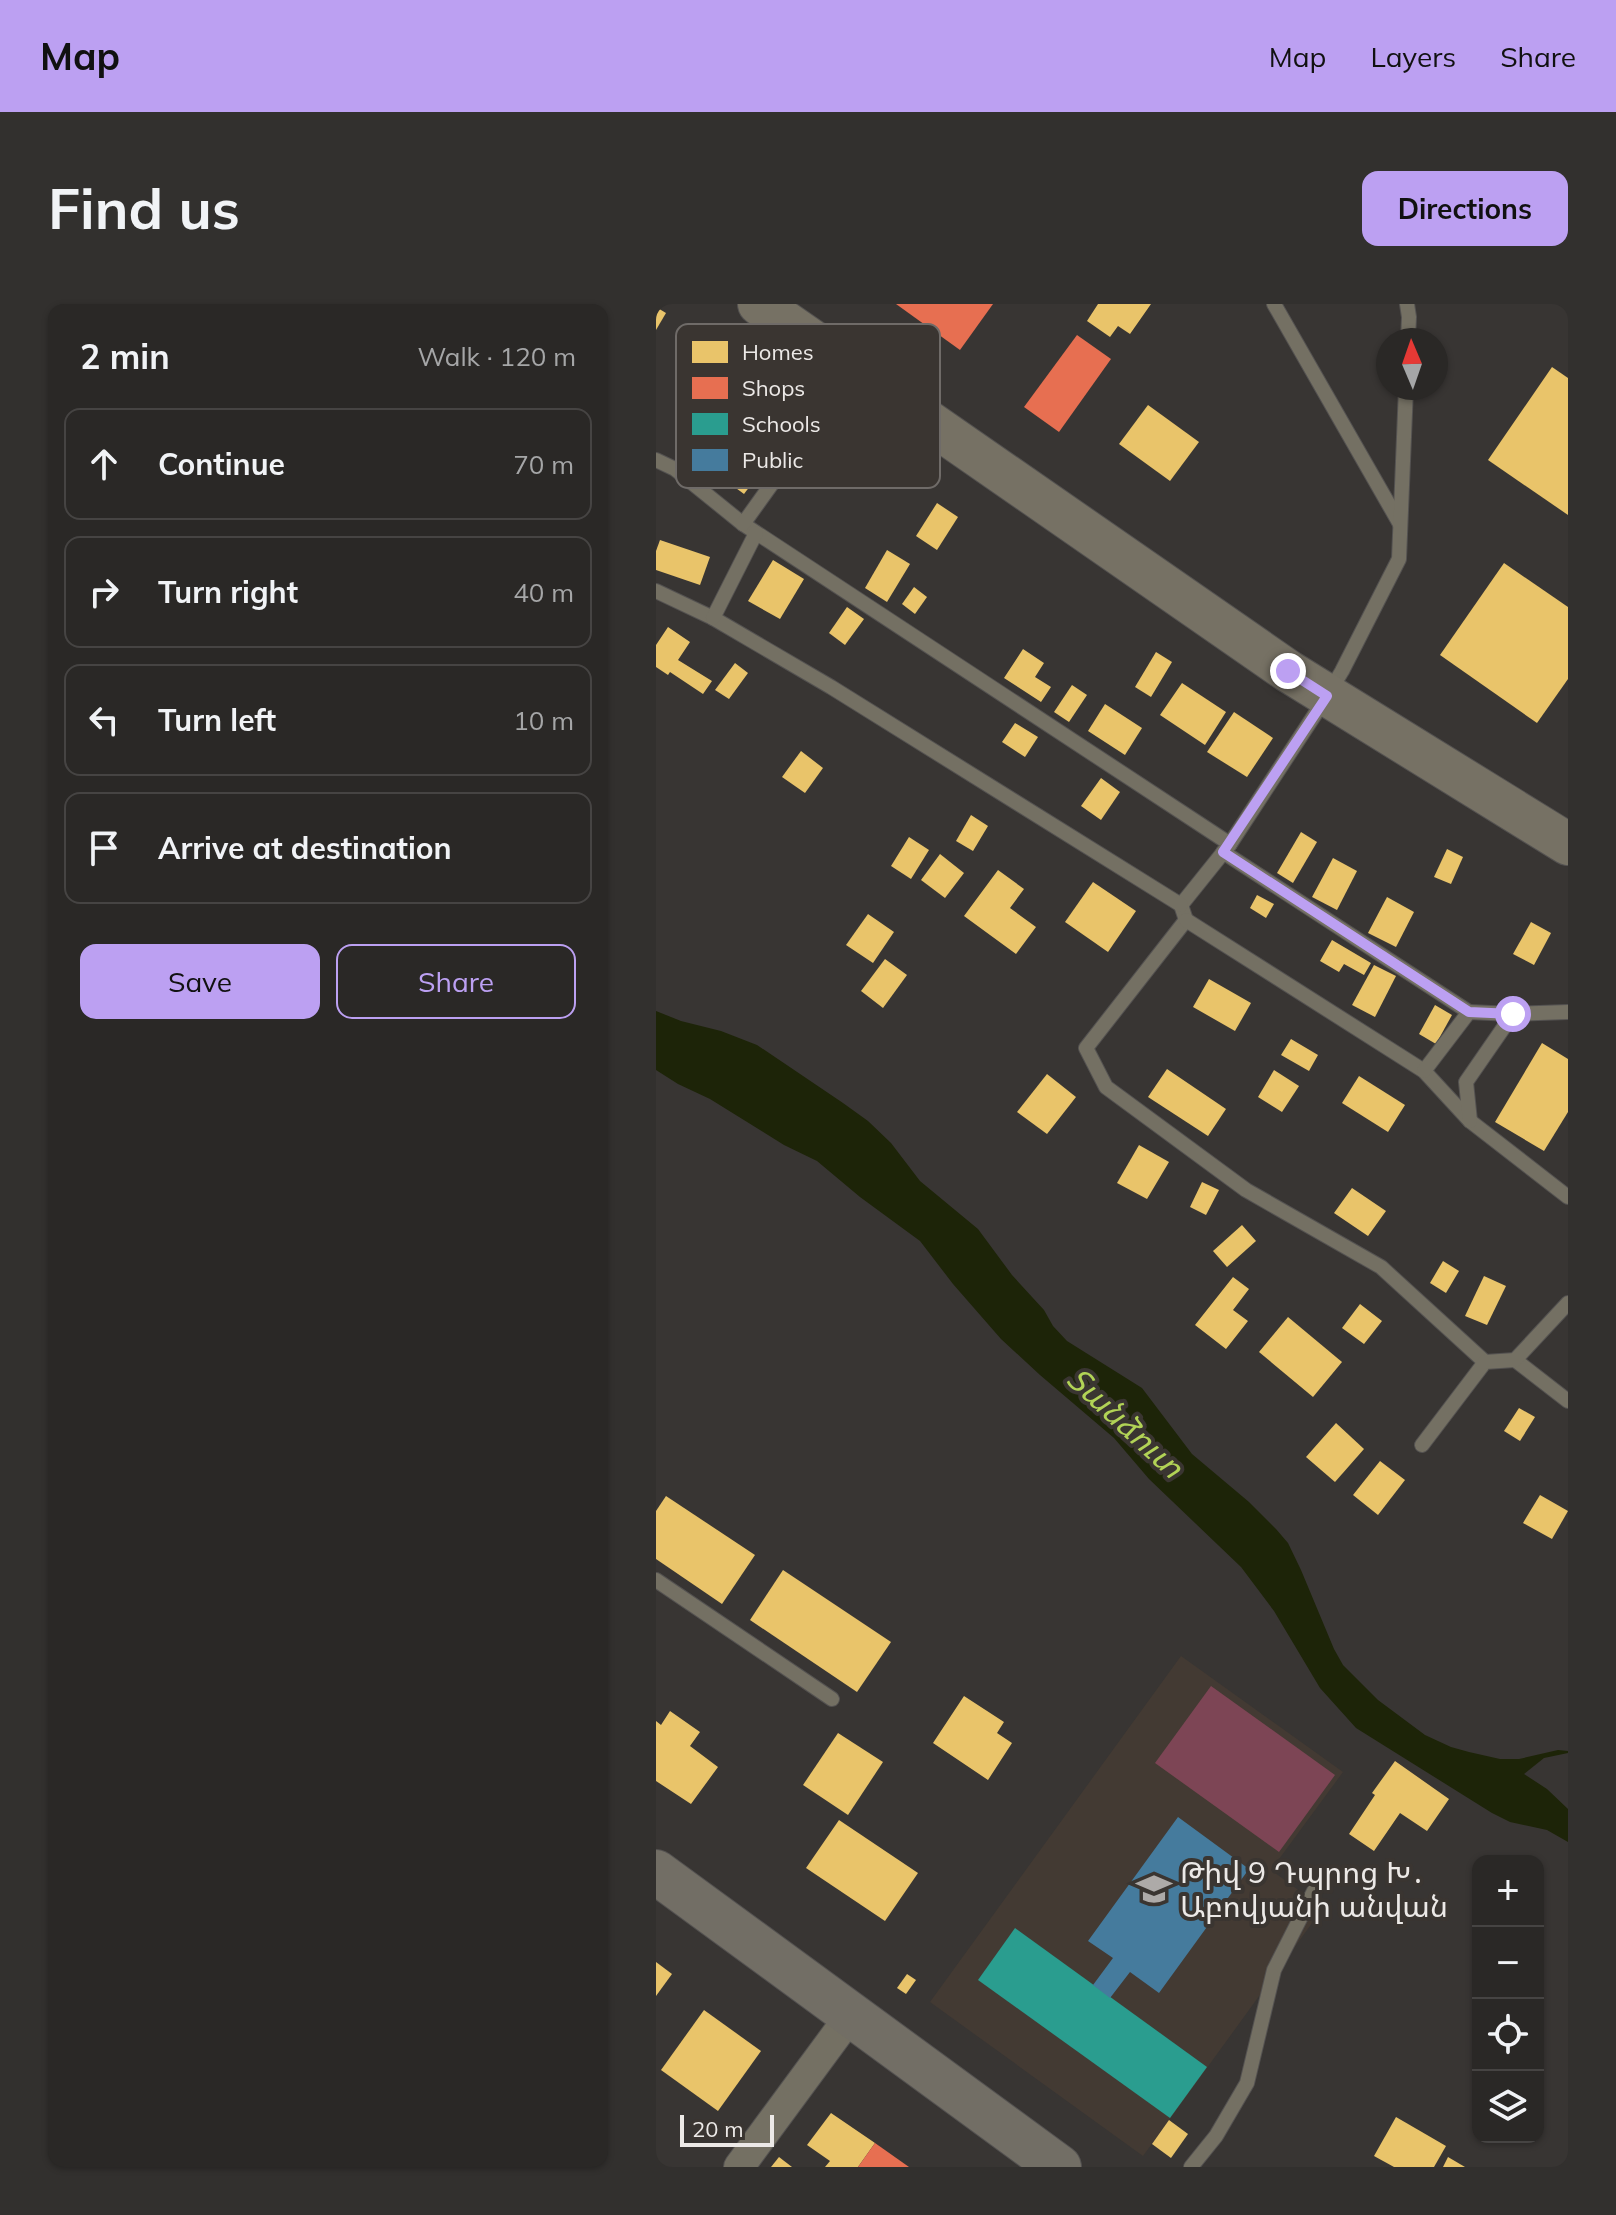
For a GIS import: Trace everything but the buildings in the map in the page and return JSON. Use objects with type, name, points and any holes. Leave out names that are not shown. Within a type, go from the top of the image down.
[{"type":"highway","points":[[656,1872],[1059,2167]]},
{"type":"street","points":[[759,304],[787,324]]},
{"type":"street","points":[[940,431],[1327,696],[1568,844]]},
{"type":"street","points":[[739,2167],[851,2015]]},
{"type":"lane","points":[[1274,304],[1400,524]]},
{"type":"lane","points":[[1407,304],[1409,328]]},
{"type":"lane","points":[[1181,905],[1226,848],[1327,696],[1399,559],[1405,400]]},
{"type":"lane","points":[[656,460],[676,470]]},
{"type":"lane","points":[[698,488],[756,533],[1469,1012],[1568,1012]]},
{"type":"lane","points":[[743,524],[769,488]]},
{"type":"lane","points":[[713,618],[756,533]]},
{"type":"lane","points":[[656,591],[713,618],[831,687],[1181,905],[1186,920],[1424,1071],[1470,1121],[1568,1197]]},
{"type":"lane","points":[[1186,920],[1086,1048],[1106,1087],[1246,1190],[1381,1267],[1485,1362],[1515,1360],[1568,1401]]},
{"type":"lane","points":[[1424,1071],[1469,1012]]},
{"type":"lane","points":[[1470,1121],[1466,1082],[1513,1014]]},
{"type":"lane","points":[[1515,1360],[1568,1303]]},
{"type":"lane","points":[[1422,1445],[1485,1362]]},
{"type":"lane","points":[[656,1580],[832,1699]]},
{"type":"lane","points":[[1191,2167],[1216,2136],[1247,2083],[1274,1970],[1314,1891]]},
{"type":"shaded area","name":"Թիվ 9 Դպրոց Խ․ Աբովյանի անվան","points":[[1181,1656],[1343,1772],[1271,1870],[1323,1908],[1143,2156],[930,2002]]},
{"type":"shaded area","points":[[1211,1686],[1335,1775],[1279,1852],[1155,1763]]},
{"type":"water","name":"Տանձուտ","points":[[656,1011],[757,1045],[868,1121],[891,1143],[920,1181],[978,1229],[1067,1341],[1142,1388],[1192,1454],[1276,1529],[1288,1543],[1343,1665],[1378,1700],[1425,1735],[1469,1752],[1500,1759],[1519,1759],[1558,1750],[1568,1751],[1544,1758],[1524,1774],[1547,1789],[1568,1809],[1568,1842],[1547,1830],[1510,1822],[1492,1813],[1356,1728],[1320,1688],[1274,1611],[1241,1567],[1149,1479],[1114,1438],[1001,1339],[920,1241],[817,1161],[656,1070]]},
{"type":"place","name":"Թիվ 9 Դպրոց Խ․ Աբովյանի անվան","points":[[1154,1889]]},
{"type":"route","points":[[1288,671],[1327,696],[1223,852],[1469,1012],[1513,1014]]}]
